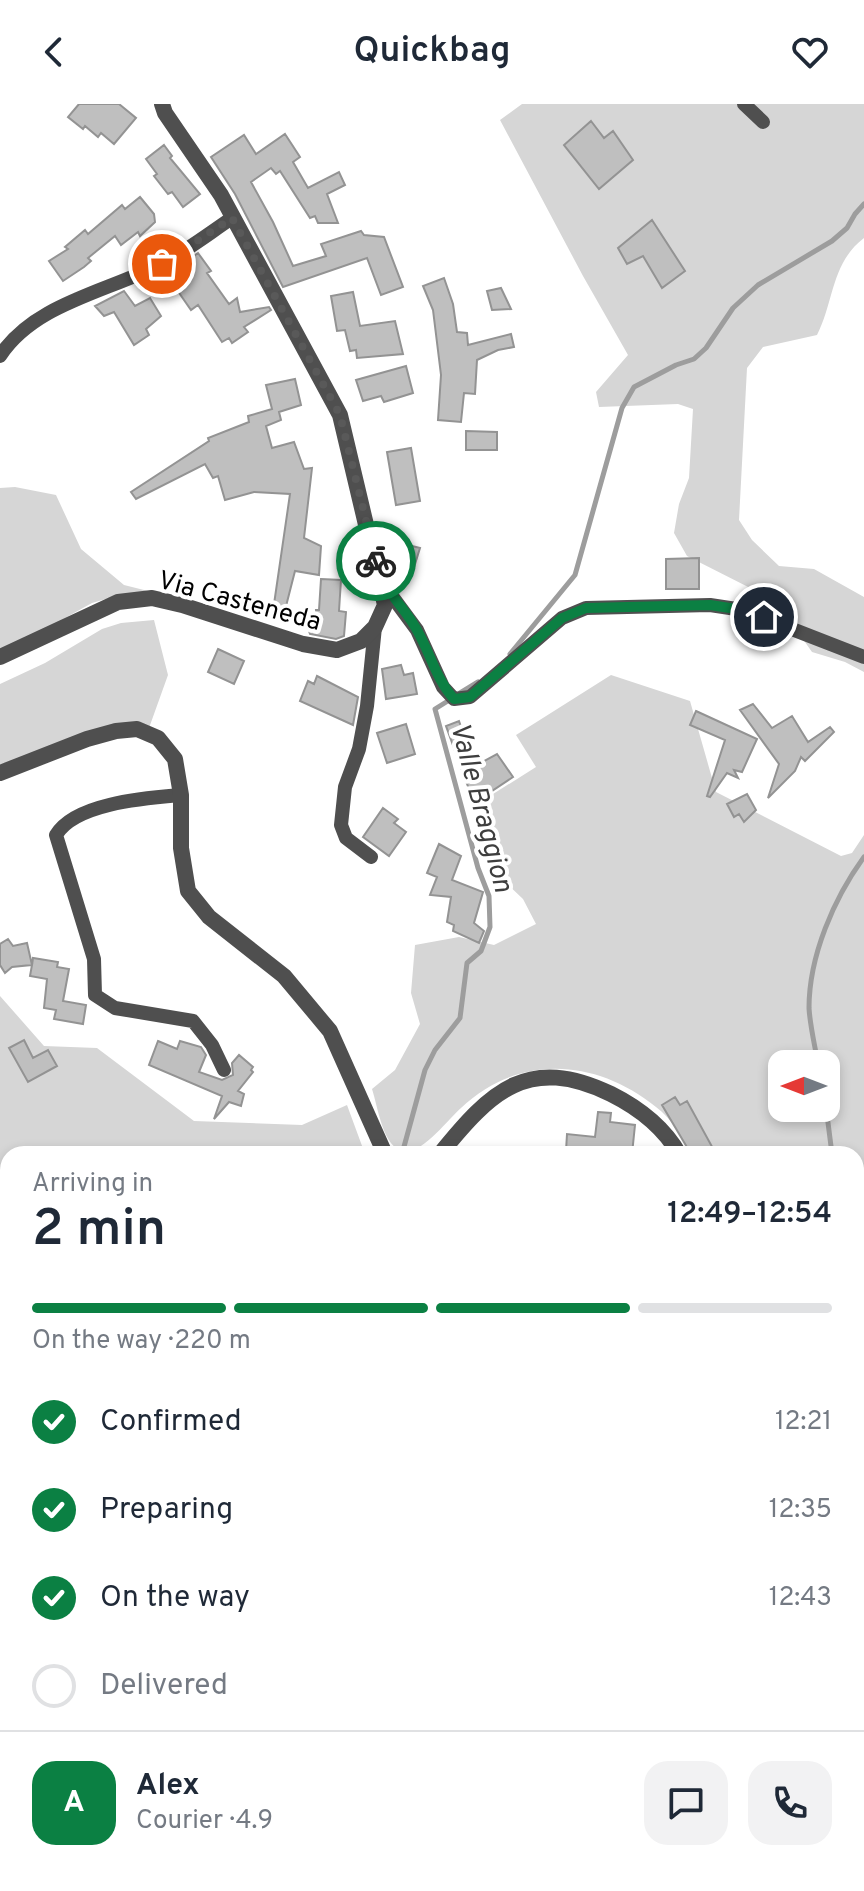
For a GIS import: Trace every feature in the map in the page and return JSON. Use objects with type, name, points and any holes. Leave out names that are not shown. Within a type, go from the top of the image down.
[{"type":"street","points":[[162,104],[221,195],[340,415],[385,605],[375,627],[367,706],[359,749],[345,787],[341,825],[346,838],[371,857]]},
{"type":"street","points":[[744,104],[763,122]]},
{"type":"street","points":[[0,356],[20,332],[42,316],[162,264],[232,218]]},
{"type":"street","points":[[380,579],[417,630],[443,687],[454,699],[470,697],[562,618],[586,608],[710,605],[743,610],[864,657]]},
{"type":"street","name":"Via Casteneda","points":[[0,657],[118,602],[152,598],[303,644],[337,650],[361,641],[375,627]]},
{"type":"street","points":[[0,773],[116,731],[137,729],[158,738],[175,759],[181,795],[181,848],[188,891],[209,917],[284,976],[330,1031],[381,1146]]},
{"type":"street","points":[[181,795],[151,798],[77,815],[56,835],[94,959],[95,995],[115,1008],[193,1021],[212,1045],[224,1070]]},
{"type":"street","points":[[447,1146],[471,1116],[494,1096],[509,1087],[548,1076],[587,1083],[637,1107],[660,1128],[673,1146]]},
{"type":"shaded area","points":[[522,104],[864,104],[864,238],[853,248],[839,271],[817,335],[763,347],[747,368],[739,520],[752,540],[779,566],[814,569],[864,597],[864,672],[845,662],[812,652],[776,601],[687,556],[674,533],[679,504],[689,478],[693,409],[678,404],[599,407],[596,392],[628,355],[500,120]]},
{"type":"shaded area","points":[[15,487],[56,495],[81,549],[124,585],[152,592],[116,596],[92,603],[0,654],[0,488]]},
{"type":"shaded area","points":[[154,620],[168,675],[149,728],[0,768],[0,684],[45,663],[102,629],[121,623]]},
{"type":"shaded area","points":[[611,675],[690,701],[716,792],[841,856],[852,853],[864,835],[864,1146],[689,1146],[667,1117],[633,1091],[609,1079],[558,1069],[533,1071],[508,1078],[484,1090],[420,1146],[395,1146],[391,1143],[382,1126],[372,1089],[395,1070],[420,1024],[411,993],[415,945],[459,937],[494,945],[536,924],[523,899],[487,865],[482,801],[536,767],[516,735]]},
{"type":"shaded area","points":[[0,996],[44,1046],[97,1048],[194,1121],[302,1125],[347,1105],[362,1146],[0,1146]]},
{"type":"building","points":[[79,104],[119,104],[136,118],[114,144],[101,133],[98,137],[68,117]]},
{"type":"building","points":[[591,121],[604,138],[613,131],[633,160],[599,189],[564,145]]},
{"type":"building","points":[[285,134],[300,157],[293,162],[308,188],[339,172],[345,185],[327,194],[338,223],[318,223],[315,216],[310,218],[280,171],[276,174],[271,168],[251,182],[293,266],[326,256],[321,244],[361,231],[364,235],[384,237],[403,287],[381,295],[367,258],[283,287],[235,194],[211,157],[244,135],[256,154]]},
{"type":"building","points":[[164,145],[172,156],[170,158],[200,194],[183,207],[154,176],[157,174],[146,159]]},
{"type":"building","points":[[140,197],[154,214],[155,222],[140,236],[138,232],[121,245],[115,236],[88,258],[91,261],[63,281],[49,261],[68,249],[65,247],[85,230],[88,234],[122,205],[125,209]]},
{"type":"building","points":[[652,220],[685,271],[662,288],[643,256],[627,264],[618,248]]},
{"type":"building","points":[[198,253],[211,271],[207,273],[229,304],[237,298],[240,312],[269,307],[271,310],[244,327],[248,332],[232,343],[229,338],[222,342],[198,305],[191,310],[175,287],[179,284],[170,272]]},
{"type":"building","points":[[444,278],[453,304],[457,332],[467,333],[468,345],[511,334],[514,347],[498,350],[477,360],[475,394],[464,393],[461,422],[438,420],[441,375],[433,310],[423,286]]},
{"type":"building","points":[[501,288],[511,309],[492,310],[487,291]]},
{"type":"building","points":[[124,291],[135,306],[150,298],[161,316],[146,329],[149,335],[134,345],[114,312],[104,316],[95,306]]},
{"type":"building","points":[[353,292],[360,326],[395,321],[403,354],[357,358],[356,350],[350,351],[345,330],[337,331],[331,296]]},
{"type":"building","points":[[406,366],[413,393],[384,402],[381,396],[363,401],[356,380]]},
{"type":"building","points":[[295,379],[301,405],[279,412],[281,420],[266,426],[272,448],[294,442],[304,469],[312,468],[304,538],[321,546],[319,575],[295,571],[284,614],[273,611],[290,494],[254,492],[225,500],[218,476],[213,478],[205,464],[136,499],[131,492],[209,441],[208,438],[249,422],[248,416],[272,409],[266,385]]},
{"type":"building","points":[[466,431],[497,432],[497,450],[466,450]]},
{"type":"building","points":[[411,448],[420,501],[396,505],[387,452]]},
{"type":"building","points":[[396,542],[420,548],[411,577],[389,576]]},
{"type":"building","points":[[699,558],[699,589],[666,589],[666,559]]},
{"type":"building","points":[[321,579],[341,580],[339,611],[346,612],[344,636],[336,639],[310,634],[308,628],[317,624]]},
{"type":"building","points":[[218,649],[244,661],[234,684],[208,672]]},
{"type":"building","points":[[401,665],[404,675],[413,673],[417,694],[386,699],[382,669]]},
{"type":"building","points":[[317,676],[358,697],[353,725],[300,701],[308,681],[314,684]]},
{"type":"building","points":[[753,704],[772,728],[792,716],[808,742],[830,727],[834,732],[805,761],[801,757],[795,771],[768,798],[779,764],[740,710]]},
{"type":"building","points":[[696,711],[757,739],[742,772],[734,770],[738,778],[727,773],[710,797],[707,796],[725,740],[690,725]]},
{"type":"building","points":[[459,721],[475,766],[497,754],[513,777],[474,803],[446,726]]},
{"type":"building","points":[[406,724],[415,754],[387,763],[377,733]]},
{"type":"building","points":[[747,794],[756,810],[744,822],[739,814],[734,817],[727,804]]},
{"type":"building","points":[[383,808],[398,819],[394,823],[406,832],[389,856],[363,837]]},
{"type":"building","points":[[439,844],[461,856],[452,880],[483,892],[474,923],[484,931],[479,943],[453,931],[454,925],[447,922],[451,897],[430,895],[437,877],[427,873]]},
{"type":"building","points":[[8,939],[13,946],[27,943],[32,965],[12,967],[5,973],[0,965],[0,944]]},
{"type":"building","points":[[33,958],[58,962],[57,967],[69,969],[63,1001],[86,1005],[83,1024],[54,1019],[56,1010],[44,1008],[47,979],[30,976]]},
{"type":"building","points":[[24,1040],[33,1058],[48,1050],[57,1066],[28,1082],[9,1048]]},
{"type":"building","points":[[158,1041],[177,1049],[180,1041],[201,1047],[206,1055],[199,1072],[222,1080],[233,1075],[232,1063],[239,1055],[253,1067],[253,1072],[238,1091],[244,1094],[241,1106],[229,1102],[214,1119],[222,1096],[149,1065]]},
{"type":"building","points":[[675,1097],[680,1105],[687,1101],[712,1146],[686,1146],[662,1105]]},
{"type":"building","points":[[598,1112],[611,1113],[610,1122],[635,1125],[633,1146],[566,1146],[567,1134],[595,1137]]},
{"type":"waterway","name":"Valle Braggion","points":[[510,654],[575,575],[622,408],[634,387],[694,359],[706,348],[733,308],[758,285],[832,241],[847,228],[864,204]]},
{"type":"waterway","name":"Valle Braggion","points":[[460,693],[478,682]]},
{"type":"waterway","name":"Valle Braggion","points":[[404,1146],[425,1070],[435,1050],[460,1018],[467,963],[481,951],[490,927],[489,896],[478,868],[435,709],[451,699]]},
{"type":"waterway","points":[[815,1050],[809,1008],[818,948],[833,909],[864,857]]},
{"type":"waterway","points":[[828,1122],[831,1146]]},
{"type":"way so far","points":[[162,264],[232,218],[340,415],[376,561]]},
{"type":"route","points":[[376,561],[380,579],[417,630],[443,687],[454,699],[470,697],[562,618],[586,608],[710,605],[764,617]]}]
